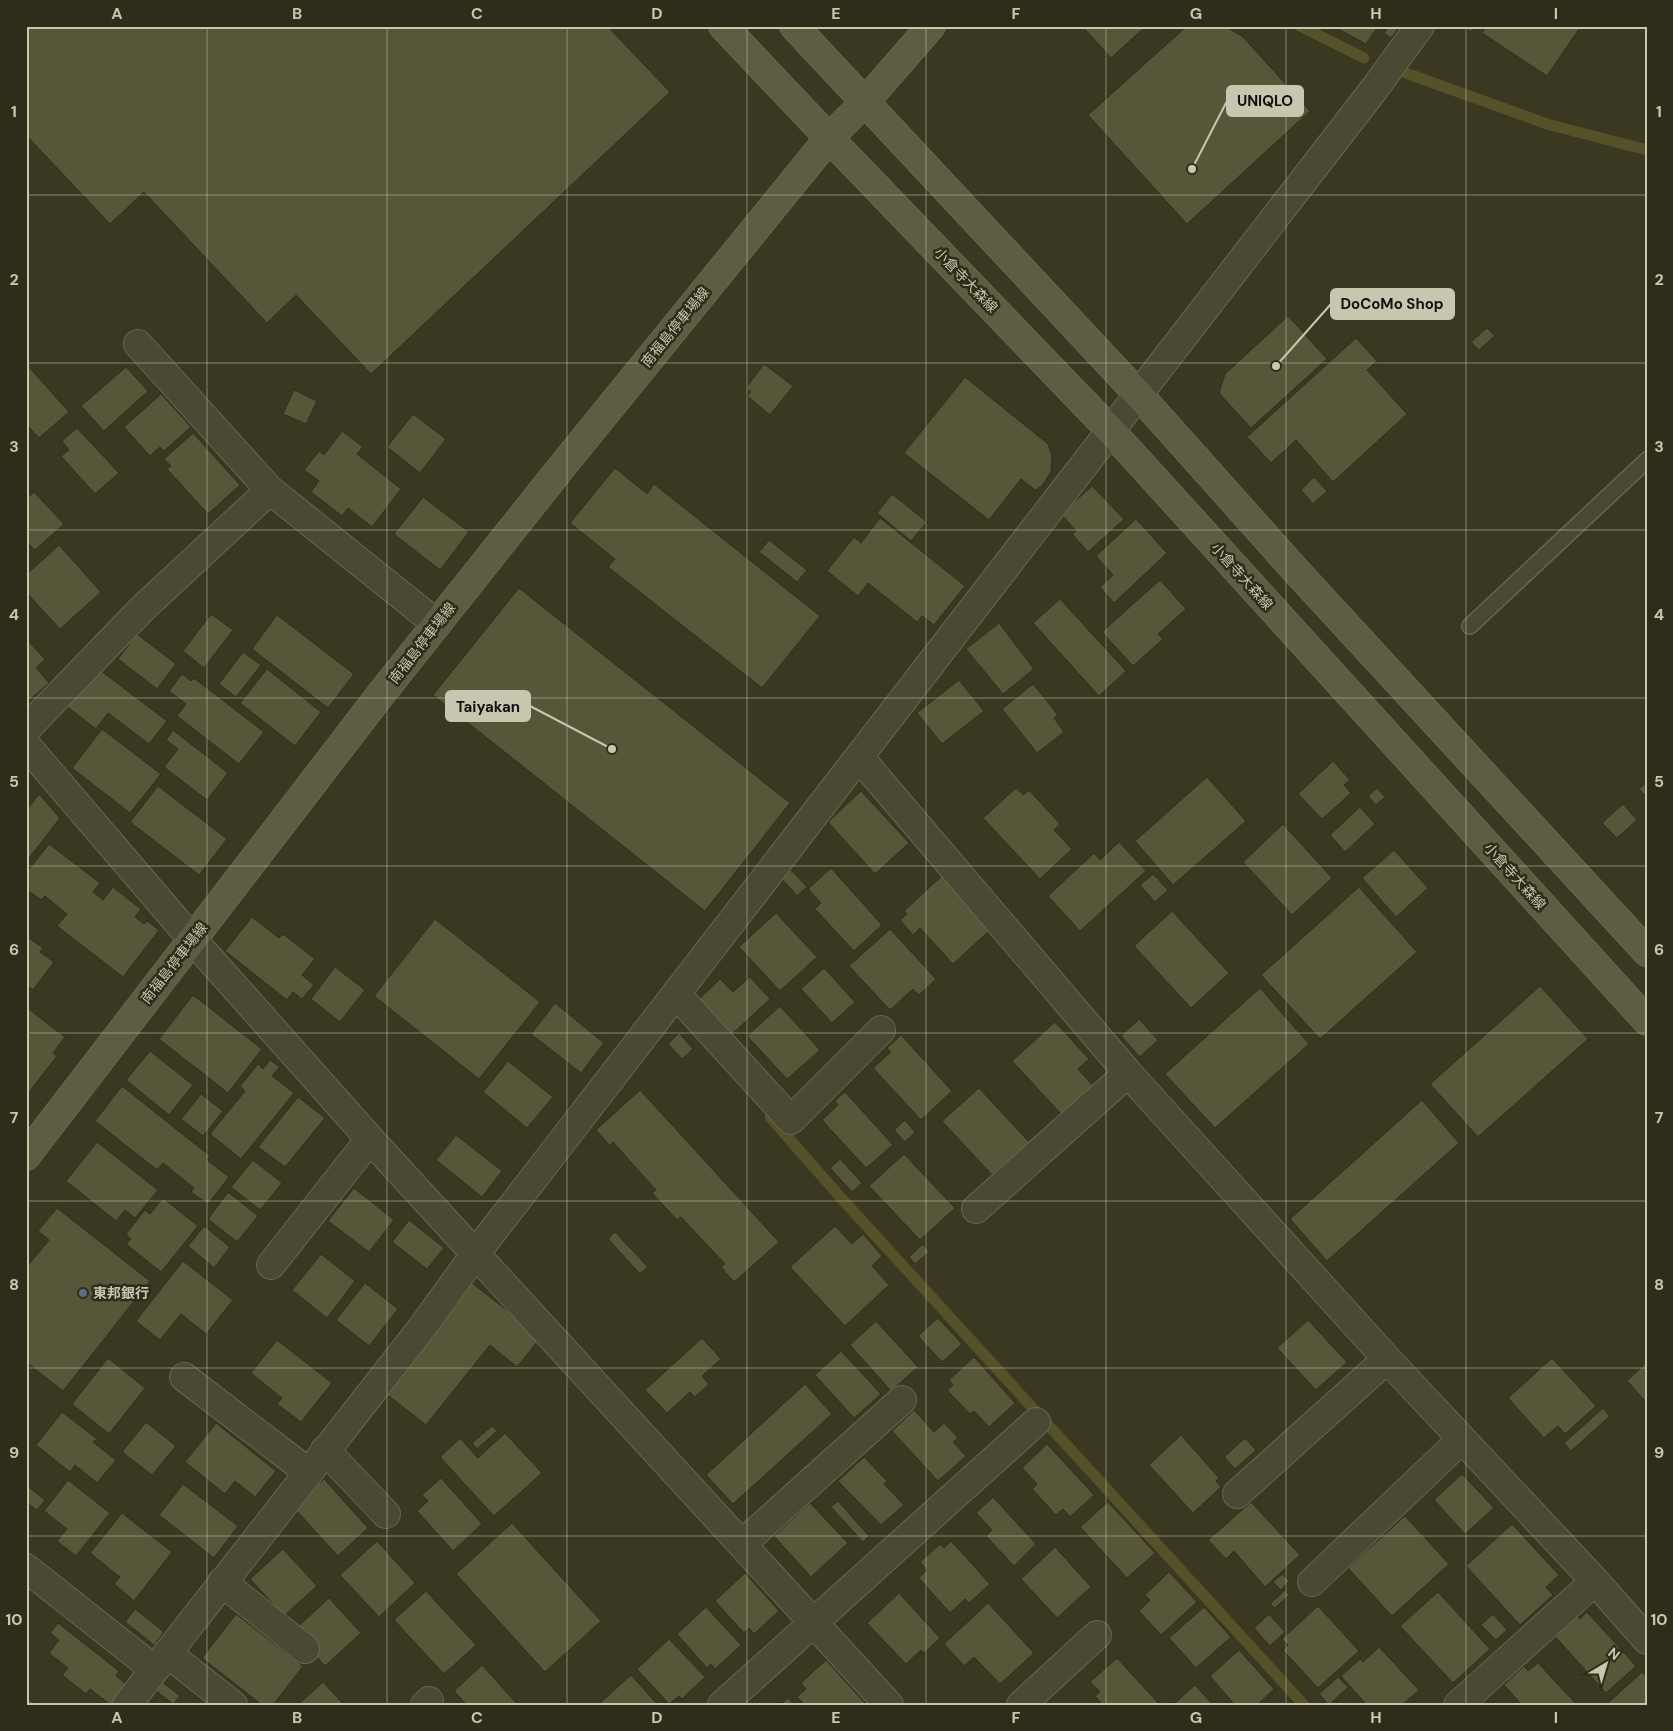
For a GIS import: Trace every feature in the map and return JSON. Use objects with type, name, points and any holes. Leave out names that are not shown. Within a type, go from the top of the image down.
[{"type":"street","points":[[724,26],[829,138]]},
{"type":"street","points":[[794,26],[1138,394],[1304,580],[1647,952]]},
{"type":"street","name":"南福島停車場線","points":[[26,1156],[437,624],[564,464],[829,138],[865,102],[931,26]]},
{"type":"street","points":[[126,1705],[421,1329],[476,1253],[1375,88],[1420,26]]},
{"type":"street","name":"小倉寺大森線","points":[[829,138],[1110,430],[1647,1021]]},
{"type":"street","points":[[138,344],[270,490],[437,624]]},
{"type":"street","points":[[26,729],[143,608],[270,490]]},
{"type":"street","points":[[26,745],[192,940],[370,1138],[889,1705]]},
{"type":"street","points":[[859,757],[1128,1074],[1387,1360],[1595,1581],[1647,1640]]},
{"type":"street","points":[[676,994],[791,1120],[881,1030]]},
{"type":"street","points":[[976,1209],[1128,1074]]},
{"type":"street","points":[[271,1265],[370,1138]]},
{"type":"street","points":[[1237,1494],[1387,1360]]},
{"type":"street","points":[[184,1377],[308,1472]]},
{"type":"street","points":[[742,1544],[902,1400]]},
{"type":"street","points":[[722,1705],[1036,1422]]},
{"type":"street","points":[[1312,1582],[1462,1439]]},
{"type":"street","points":[[325,1450],[386,1514]]},
{"type":"street","points":[[26,1568],[160,1661],[233,1705]]},
{"type":"street","points":[[1458,1705],[1595,1581]]},
{"type":"street","points":[[222,1582],[305,1649]]},
{"type":"street","points":[[1021,1705],[1097,1635]]},
{"type":"lane","points":[[1470,626],[1647,460]]},
{"type":"building","points":[[26,26],[607,26],[670,92],[371,374],[296,295],[267,323],[144,192],[110,224],[26,135]]},
{"type":"building","points":[[1082,26],[1146,26],[1111,58]]},
{"type":"building","points":[[1187,26],[1225,26],[1243,37],[1310,111],[1187,224],[1088,115]]},
{"type":"building","points":[[1333,26],[1378,26],[1366,44]]},
{"type":"building","points":[[1389,26],[1400,26],[1391,38],[1384,33]]},
{"type":"building","points":[[1464,26],[1475,26],[1471,32]]},
{"type":"building","points":[[1487,26],[1574,26],[1579,29],[1547,76],[1482,33]]},
{"type":"building","points":[[1288,316],[1327,359],[1251,428],[1219,393],[1225,374]]},
{"type":"building","points":[[1487,328],[1495,336],[1479,350],[1471,342]]},
{"type":"building","points":[[1356,338],[1377,361],[1367,370],[1407,414],[1333,482],[1296,440],[1271,463],[1247,437]]},
{"type":"building","points":[[764,364],[793,386],[770,415],[747,396],[751,392],[746,388]]},
{"type":"building","points":[[29,367],[69,412],[39,438],[26,424],[26,370]]},
{"type":"building","points":[[126,367],[148,391],[104,431],[81,406]]},
{"type":"building","points":[[965,377],[1048,444],[1052,456],[1051,472],[1042,486],[1035,490],[1021,479],[989,520],[904,453]]},
{"type":"building","points":[[294,390],[317,401],[306,424],[283,414]]},
{"type":"building","points":[[161,394],[191,427],[164,451],[160,447],[150,456],[124,427]]},
{"type":"building","points":[[413,414],[446,439],[420,473],[387,447]]},
{"type":"building","points":[[77,428],[119,473],[95,494],[61,456],[69,450],[62,441]]},
{"type":"building","points":[[342,431],[363,447],[357,454],[401,489],[372,527],[348,508],[342,516],[311,492],[319,481],[304,470],[319,451],[324,455]]},
{"type":"building","points":[[193,433],[240,485],[208,514],[167,469],[171,466],[164,459]]},
{"type":"building","points":[[615,468],[647,494],[654,484],[820,616],[762,688],[608,567],[615,559],[570,523]]},
{"type":"building","points":[[1314,477],[1327,491],[1313,504],[1301,490]]},
{"type":"building","points":[[1092,486],[1124,519],[1088,552],[1072,534],[1076,531],[1061,514]]},
{"type":"building","points":[[34,492],[64,524],[35,550],[26,541],[26,499]]},
{"type":"building","points":[[892,494],[927,522],[911,541],[877,513]]},
{"type":"building","points":[[423,497],[469,532],[440,570],[394,534]]},
{"type":"building","points":[[880,518],[965,586],[934,625],[922,616],[917,622],[868,583],[858,596],[827,571],[854,537],[861,543]]},
{"type":"building","points":[[1136,519],[1167,553],[1114,603],[1100,587],[1113,575],[1096,556]]},
{"type":"building","points":[[769,540],[807,570],[797,582],[759,552]]},
{"type":"building","points":[[59,545],[101,592],[60,629],[26,592],[26,575]]},
{"type":"building","points":[[1160,580],[1186,609],[1158,634],[1163,639],[1133,666],[1102,632]]},
{"type":"building","points":[[519,588],[790,803],[705,911],[433,695]]},
{"type":"building","points":[[1060,599],[1126,671],[1099,696],[1033,623]]},
{"type":"building","points":[[211,614],[233,630],[204,668],[183,651]]},
{"type":"building","points":[[277,615],[354,674],[328,708],[252,649]]},
{"type":"building","points":[[999,623],[1034,669],[1003,694],[966,649]]},
{"type":"building","points":[[137,634],[176,664],[157,689],[118,659]]},
{"type":"building","points":[[26,639],[45,659],[36,668],[49,683],[26,703]]},
{"type":"building","points":[[243,652],[261,665],[236,697],[219,684]]},
{"type":"building","points":[[267,669],[321,712],[295,746],[240,703]]},
{"type":"building","points":[[100,670],[167,721],[149,744],[108,713],[96,729],[65,705]]},
{"type":"building","points":[[182,674],[191,681],[194,678],[264,732],[239,764],[177,716],[186,704],[169,691]]},
{"type":"building","points":[[959,680],[984,711],[942,744],[917,713]]},
{"type":"building","points":[[1033,684],[1058,715],[1054,718],[1064,732],[1037,753],[1002,709]]},
{"type":"building","points":[[102,729],[161,774],[130,813],[72,768]]},
{"type":"building","points":[[173,730],[228,773],[207,800],[164,767],[178,749],[166,740]]},
{"type":"building","points":[[1333,761],[1350,780],[1344,785],[1351,793],[1322,819],[1298,794]]},
{"type":"building","points":[[1207,777],[1246,821],[1173,885],[1135,841]]},
{"type":"building","points":[[1647,782],[1647,797],[1639,789]]},
{"type":"building","points":[[158,786],[227,839],[199,875],[130,822]]},
{"type":"building","points":[[1016,788],[1023,795],[1029,790],[1060,824],[1054,830],[1072,849],[1040,879],[983,818]]},
{"type":"building","points":[[1377,788],[1385,797],[1376,805],[1368,796]]},
{"type":"building","points":[[861,791],[909,843],[875,874],[828,822]]},
{"type":"building","points":[[39,794],[60,818],[26,862],[26,811]]},
{"type":"building","points":[[1623,804],[1637,820],[1617,838],[1602,823]]},
{"type":"building","points":[[1360,807],[1375,824],[1345,852],[1330,835]]},
{"type":"building","points":[[1283,824],[1332,878],[1292,915],[1243,862]]},
{"type":"building","points":[[1119,842],[1146,871],[1080,931],[1048,896],[1094,853],[1100,860]]},
{"type":"building","points":[[49,844],[100,883],[93,892],[103,900],[113,887],[141,909],[135,917],[144,924],[147,921],[159,930],[123,977],[57,926],[67,914],[45,896],[41,900],[26,889],[26,873]]},
{"type":"building","points":[[1394,850],[1428,888],[1396,917],[1362,878]]},
{"type":"building","points":[[831,868],[882,925],[854,951],[815,909],[821,903],[808,889]]},
{"type":"building","points":[[791,870],[807,887],[797,896],[781,878]]},
{"type":"building","points":[[944,874],[978,912],[974,915],[989,931],[953,964],[920,928],[913,935],[900,920],[907,914],[904,911]]},
{"type":"building","points":[[1153,874],[1168,890],[1155,902],[1140,885]]},
{"type":"building","points":[[1359,887],[1417,952],[1320,1039],[1261,975]]},
{"type":"building","points":[[1172,911],[1229,973],[1191,1008],[1134,946]]},
{"type":"building","points":[[776,913],[817,957],[780,991],[739,947]]},
{"type":"building","points":[[252,917],[279,938],[283,934],[315,959],[302,975],[314,985],[302,999],[293,992],[287,1000],[225,951]]},
{"type":"building","points":[[435,919],[540,1002],[479,1079],[374,996]]},
{"type":"building","points":[[890,929],[936,979],[919,995],[913,989],[890,1010],[849,966]]},
{"type":"building","points":[[26,936],[43,948],[40,952],[54,962],[33,990],[26,985]]},
{"type":"building","points":[[335,967],[365,990],[340,1022],[311,999]]},
{"type":"building","points":[[824,968],[855,1002],[832,1023],[801,989]]},
{"type":"building","points":[[750,977],[770,999],[730,1036],[698,1000],[720,979],[733,992]]},
{"type":"building","points":[[1540,986],[1588,1039],[1478,1137],[1430,1084]]},
{"type":"building","points":[[1260,988],[1309,1044],[1215,1128],[1165,1074]]},
{"type":"building","points":[[193,995],[262,1049],[228,1093],[159,1039]]},
{"type":"building","points":[[555,1003],[604,1043],[581,1073],[531,1034]]},
{"type":"building","points":[[780,1006],[820,1050],[787,1079],[747,1036]]},
{"type":"building","points":[[26,1007],[65,1037],[53,1053],[57,1056],[26,1096]]},
{"type":"building","points":[[1139,1019],[1158,1040],[1140,1057],[1121,1036]]},
{"type":"building","points":[[1055,1022],[1089,1059],[1078,1069],[1093,1086],[1062,1115],[1012,1061]]},
{"type":"building","points":[[679,1033],[693,1049],[682,1059],[668,1044]]},
{"type":"building","points":[[901,1035],[952,1091],[921,1120],[873,1068],[891,1052],[887,1048]]},
{"type":"building","points":[[150,1051],[193,1085],[169,1115],[126,1080]]},
{"type":"building","points":[[270,1060],[280,1067],[272,1076],[294,1093],[241,1159],[210,1134],[245,1091],[240,1086],[258,1064],[263,1069]]},
{"type":"building","points":[[508,1061],[553,1097],[527,1128],[483,1092]]},
{"type":"building","points":[[122,1086],[210,1156],[207,1160],[229,1177],[208,1204],[191,1192],[194,1188],[163,1163],[157,1170],[95,1121]]},
{"type":"building","points":[[979,1088],[1029,1142],[992,1175],[942,1121]]},
{"type":"building","points":[[640,1090],[779,1242],[734,1282],[721,1267],[725,1264],[681,1217],[677,1220],[652,1193],[656,1190],[613,1142],[610,1146],[596,1130]]},
{"type":"building","points":[[845,1092],[893,1145],[866,1168],[822,1120],[838,1105],[835,1101]]},
{"type":"building","points":[[201,1094],[223,1111],[203,1136],[181,1119]]},
{"type":"building","points":[[298,1097],[325,1118],[285,1167],[258,1147]]},
{"type":"building","points":[[1422,1100],[1459,1143],[1327,1261],[1290,1219]]},
{"type":"building","points":[[905,1120],[915,1132],[905,1142],[894,1130]]},
{"type":"building","points":[[456,1135],[502,1171],[482,1197],[436,1160]]},
{"type":"building","points":[[97,1142],[158,1190],[135,1218],[125,1210],[116,1221],[66,1181]]},
{"type":"building","points":[[904,1154],[955,1208],[920,1240],[869,1186]]},
{"type":"building","points":[[840,1159],[862,1183],[852,1192],[830,1168]]},
{"type":"building","points":[[253,1160],[282,1183],[260,1210],[231,1187]]},
{"type":"building","points":[[354,1188],[394,1220],[369,1252],[328,1221]]},
{"type":"building","points":[[228,1192],[258,1216],[237,1242],[208,1219]]},
{"type":"building","points":[[163,1198],[198,1226],[161,1272],[126,1244],[131,1239],[126,1234],[145,1210],[150,1214]]},
{"type":"building","name":"東邦銀行","points":[[57,1208],[150,1281],[63,1391],[26,1362],[26,1268],[49,1240],[38,1231]]},
{"type":"building","points":[[409,1220],[444,1248],[427,1269],[392,1242]]},
{"type":"building","points":[[204,1226],[230,1247],[214,1268],[188,1246]]},
{"type":"building","points":[[835,1226],[852,1244],[863,1234],[882,1256],[872,1266],[889,1285],[845,1326],[790,1267]]},
{"type":"building","points":[[615,1232],[648,1267],[640,1274],[608,1239]]},
{"type":"building","points":[[923,1244],[929,1252],[915,1264],[909,1257]]},
{"type":"building","points":[[321,1254],[355,1281],[327,1318],[292,1290]]},
{"type":"building","points":[[183,1261],[233,1300],[206,1334],[181,1314],[160,1340],[136,1321]]},
{"type":"building","points":[[365,1283],[398,1309],[369,1346],[336,1320]]},
{"type":"building","points":[[472,1283],[541,1337],[517,1367],[490,1345],[426,1425],[385,1393]]},
{"type":"building","points":[[938,1318],[962,1344],[942,1362],[918,1336]]},
{"type":"building","points":[[1308,1320],[1347,1362],[1316,1390],[1277,1348]]},
{"type":"building","points":[[876,1321],[918,1367],[891,1391],[850,1345]]},
{"type":"building","points":[[702,1338],[721,1359],[702,1376],[709,1384],[695,1397],[690,1392],[667,1413],[645,1390]]},
{"type":"building","points":[[277,1340],[332,1383],[301,1422],[277,1404],[282,1398],[251,1373]]},
{"type":"building","points":[[841,1351],[881,1394],[854,1418],[815,1375]]},
{"type":"building","points":[[974,1357],[1015,1403],[989,1427],[974,1411],[970,1414],[947,1390],[953,1385],[949,1380]]},
{"type":"building","points":[[108,1358],[145,1388],[109,1434],[72,1404]]},
{"type":"building","points":[[1552,1358],[1596,1406],[1565,1434],[1558,1426],[1544,1438],[1508,1398]]},
{"type":"building","points":[[1647,1362],[1647,1403],[1627,1381]]},
{"type":"building","points":[[805,1384],[832,1414],[733,1504],[706,1475]]},
{"type":"building","points":[[1603,1408],[1610,1416],[1571,1451],[1564,1443]]},
{"type":"building","points":[[914,1410],[934,1432],[944,1423],[958,1438],[953,1442],[966,1456],[938,1481],[892,1431]]},
{"type":"building","points":[[62,1412],[97,1439],[93,1442],[116,1460],[97,1483],[75,1465],[70,1472],[36,1445]]},
{"type":"building","points":[[146,1422],[176,1446],[152,1475],[122,1452]]},
{"type":"building","points":[[216,1423],[276,1471],[255,1497],[235,1481],[225,1494],[185,1462]]},
{"type":"building","points":[[492,1426],[497,1431],[477,1449],[472,1443]]},
{"type":"building","points":[[505,1433],[542,1473],[494,1516],[440,1457],[460,1438],[478,1458]]},
{"type":"building","points":[[1181,1435],[1219,1478],[1216,1481],[1221,1487],[1193,1513],[1149,1465]]},
{"type":"building","points":[[1245,1438],[1256,1450],[1235,1469],[1224,1457]]},
{"type":"building","points":[[1047,1444],[1094,1495],[1070,1517],[1063,1509],[1056,1515],[1032,1489],[1037,1484],[1022,1468]]},
{"type":"building","points":[[864,1457],[887,1481],[884,1484],[904,1505],[881,1525],[838,1481]]},
{"type":"building","points":[[1462,1474],[1494,1508],[1465,1534],[1434,1500]]},
{"type":"building","points":[[441,1478],[482,1524],[453,1551],[417,1511],[428,1501],[422,1495]]},
{"type":"building","points":[[324,1479],[368,1528],[338,1556],[293,1507]]},
{"type":"building","points":[[68,1480],[110,1513],[76,1556],[57,1541],[67,1529],[44,1511]]},
{"type":"building","points":[[183,1484],[238,1526],[214,1558],[159,1515]]},
{"type":"building","points":[[26,1485],[45,1500],[37,1510],[26,1502]]},
{"type":"building","points":[[993,1497],[1036,1544],[1014,1566],[986,1536],[992,1530],[976,1513]]},
{"type":"building","points":[[838,1501],[869,1536],[863,1542],[831,1507]]},
{"type":"building","points":[[1108,1502],[1155,1553],[1127,1578],[1080,1527]]},
{"type":"building","points":[[1251,1502],[1300,1555],[1265,1587],[1234,1551],[1226,1559],[1208,1540]]},
{"type":"building","points":[[810,1503],[848,1543],[811,1577],[774,1536]]},
{"type":"building","points":[[122,1513],[172,1552],[134,1601],[114,1584],[120,1577],[90,1553]]},
{"type":"building","points":[[1405,1516],[1449,1564],[1392,1616],[1348,1568]]},
{"type":"building","points":[[512,1523],[601,1621],[545,1672],[456,1574]]},
{"type":"building","points":[[1512,1524],[1559,1575],[1546,1587],[1553,1595],[1520,1625],[1466,1566]]},
{"type":"building","points":[[377,1541],[415,1583],[379,1617],[340,1575]]},
{"type":"building","points":[[951,1541],[990,1584],[969,1603],[965,1599],[950,1613],[919,1578],[927,1570],[920,1562],[940,1544],[944,1548]]},
{"type":"building","points":[[1055,1547],[1091,1587],[1057,1618],[1021,1579]]},
{"type":"building","points":[[283,1549],[317,1586],[284,1616],[250,1579]]},
{"type":"building","points":[[1169,1572],[1197,1602],[1161,1635],[1139,1611],[1150,1600],[1145,1595]]},
{"type":"building","points":[[745,1573],[779,1611],[754,1634],[749,1628],[744,1633],[715,1601]]},
{"type":"building","points":[[1282,1574],[1289,1581],[1281,1590],[1273,1582]]},
{"type":"building","points":[[1285,1590],[1289,1595],[1275,1608],[1270,1604]]},
{"type":"building","points":[[426,1591],[476,1645],[444,1674],[394,1620]]},
{"type":"building","points":[[1438,1592],[1490,1649],[1453,1683],[1400,1626]]},
{"type":"building","points":[[899,1593],[940,1638],[924,1653],[921,1650],[906,1664],[867,1623]]},
{"type":"building","points":[[329,1598],[361,1633],[325,1666],[293,1631]]},
{"type":"building","points":[[988,1603],[1034,1653],[1000,1684],[974,1657],[964,1666],[944,1644]]},
{"type":"building","points":[[1318,1606],[1359,1651],[1318,1688],[1283,1650],[1288,1645],[1282,1639]]},
{"type":"building","points":[[706,1607],[741,1645],[715,1669],[711,1664],[707,1668],[677,1634]]},
{"type":"building","points":[[1204,1607],[1231,1637],[1196,1668],[1169,1638]]},
{"type":"building","points":[[135,1609],[164,1632],[154,1645],[125,1622]]},
{"type":"building","points":[[1574,1612],[1580,1619],[1587,1612],[1636,1666],[1606,1693],[1552,1633]]},
{"type":"building","points":[[236,1614],[303,1666],[273,1705],[262,1705],[202,1658]]},
{"type":"building","points":[[1269,1614],[1285,1632],[1270,1646],[1254,1628]]},
{"type":"building","points":[[1493,1614],[1507,1630],[1496,1640],[1481,1625]]},
{"type":"building","points":[[58,1623],[119,1671],[116,1676],[127,1685],[111,1705],[90,1689],[86,1694],[62,1675],[68,1668],[49,1653],[59,1640],[50,1633]]},
{"type":"building","points":[[669,1639],[705,1677],[682,1699],[679,1696],[669,1704],[637,1669]]},
{"type":"building","points":[[1379,1647],[1419,1690],[1402,1705],[1367,1705],[1341,1676],[1360,1659],[1363,1662]]},
{"type":"building","points":[[1239,1650],[1274,1689],[1257,1705],[1235,1705],[1210,1676]]},
{"type":"building","points":[[1117,1658],[1158,1705],[1103,1705],[1095,1696],[1100,1692],[1090,1682]]},
{"type":"building","points":[[826,1660],[865,1703],[863,1705],[805,1705],[797,1697],[806,1689],[801,1683]]},
{"type":"building","points":[[1538,1663],[1577,1705],[1522,1705],[1504,1685],[1524,1666],[1528,1671]]},
{"type":"building","points":[[482,1665],[518,1705],[467,1705],[454,1691]]},
{"type":"building","points":[[1642,1672],[1647,1677],[1647,1705],[1610,1705],[1608,1703]]},
{"type":"building","points":[[631,1675],[658,1705],[599,1704]]},
{"type":"building","points":[[1338,1677],[1348,1687],[1329,1705],[1319,1694]]},
{"type":"building","points":[[161,1681],[180,1696],[173,1704],[154,1689]]},
{"type":"building","points":[[323,1682],[344,1705],[298,1705]]},
{"type":"building","points":[[1195,1685],[1213,1705],[1173,1705]]},
{"type":"building","points":[[26,1697],[36,1705],[26,1705]]},
{"type":"building","points":[[788,1698],[794,1705],[781,1705]]},
{"type":"waterway","points":[[1300,26],[1364,58]]},
{"type":"waterway","points":[[1392,68],[1547,124],[1647,150]]},
{"type":"waterway","points":[[770,1117],[842,1199],[1304,1705]]},
{"type":"place","name":"UNIQLO","points":[[1192,169]]},
{"type":"place","name":"DoCoMo Shop","points":[[1276,366]]},
{"type":"place","name":"Taiyakan","points":[[612,749]]},
{"type":"place","name":"東邦銀行","points":[[83,1293]]}]
